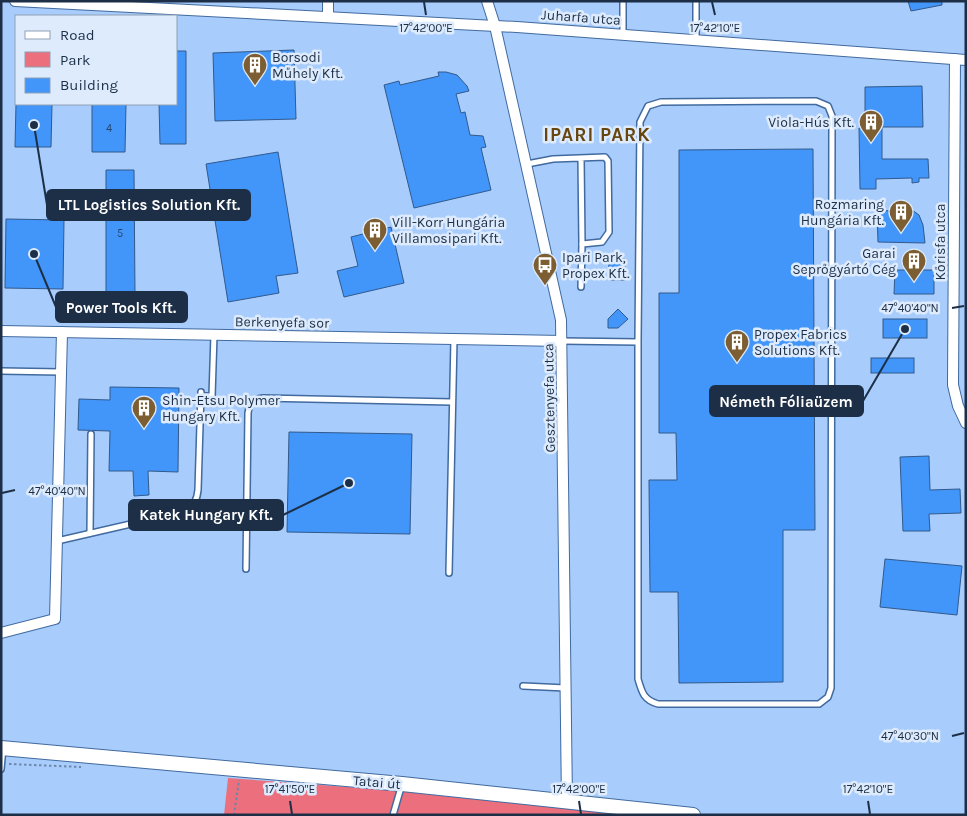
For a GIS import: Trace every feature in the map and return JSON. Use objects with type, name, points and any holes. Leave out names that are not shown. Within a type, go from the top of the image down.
[{"type":"street","name":"Juharfa utca","points":[[15,1],[495,26],[696,39],[966,60]]},
{"type":"street","points":[[328,1],[328,17]]},
{"type":"street","name":"Gesztenyefa utca","points":[[487,1],[495,26],[558,303],[562,341],[567,802]]},
{"type":"street","name":"Kőrisfa utca","points":[[954,59],[953,384],[958,406],[966,423]]},
{"type":"street","name":"Berkenyefa sor","points":[[1,331],[562,341]]},
{"type":"street","points":[[1,633],[56,619],[62,332]]},
{"type":"street","name":"Tatai út","points":[[2,748],[402,784],[693,815]]},
{"type":"lane","points":[[623,1],[623,34]]},
{"type":"lane","points":[[696,1],[696,39]]},
{"type":"lane","points":[[816,100],[828,106],[832,116],[831,688],[828,697],[819,704],[658,704],[648,701],[642,693],[638,679],[638,342],[640,122],[643,112],[654,103],[661,102],[816,100]]},
{"type":"lane","points":[[527,164],[553,159],[601,156],[608,161],[609,232],[602,242],[582,244]]},
{"type":"lane","points":[[581,158],[581,287]]},
{"type":"lane","points":[[57,541],[187,511],[195,503],[198,490],[201,394],[212,396],[214,334]]},
{"type":"lane","points":[[449,573],[454,339]]},
{"type":"lane","points":[[562,341],[638,342]]},
{"type":"lane","points":[[1,371],[61,372]]},
{"type":"lane","points":[[246,569],[248,413],[254,400],[263,398],[452,402]]},
{"type":"lane","points":[[90,533],[91,434]]},
{"type":"lane","points":[[522,686],[566,688]]},
{"type":"lane","points":[[1,769],[2,748]]},
{"type":"lane","points":[[392,815],[402,784]]},
{"type":"path","points":[[234,815],[239,770]]},
{"type":"green space","points":[[228,778],[387,790],[568,809],[583,808],[669,815],[224,815]]},
{"type":"building","points":[[908,1],[942,1],[942,5],[911,11]]},
{"type":"building","name":"Borsodi Műhely Kft.","points":[[294,50],[296,119],[215,121],[213,53]]},
{"type":"building","points":[[178,51],[186,51],[186,144],[160,144],[159,105],[178,105]]},
{"type":"building","points":[[438,72],[457,75],[467,86],[469,91],[456,94],[461,113],[465,112],[470,135],[483,136],[486,147],[481,148],[491,190],[414,208],[384,85],[399,81],[400,85],[439,76]]},
{"type":"building","name":"Viola-Hús Kft.","points":[[922,86],[923,127],[882,127],[882,159],[928,159],[929,178],[919,178],[919,182],[912,183],[912,178],[876,179],[876,189],[860,189],[859,128],[865,128],[865,87]]},
{"type":"building","points":[[16,105],[52,105],[51,147],[15,147]]},
{"type":"building","points":[[92,105],[126,105],[125,152],[92,152]]},
{"type":"building","name":"Propex Fabrics Solutions Kft.","points":[[813,149],[815,530],[783,530],[783,682],[679,683],[678,592],[650,592],[649,480],[677,480],[676,433],[659,433],[659,293],[679,293],[679,150]]},
{"type":"building","points":[[278,152],[298,273],[276,276],[279,293],[228,302],[206,164]]},
{"type":"building","points":[[106,170],[134,170],[135,296],[106,296]]},
{"type":"building","name":"Rozmaring Hungária Kft.","points":[[912,210],[919,215],[923,225],[925,243],[878,242],[877,211]]},
{"type":"building","points":[[6,219],[64,220],[63,289],[5,288]]},
{"type":"building","name":"Vill-Korr Hungária Villamosipari Kft.","points":[[391,227],[404,283],[344,297],[337,271],[358,266],[351,237]]},
{"type":"building","points":[[610,259],[625,259],[625,280],[610,280],[608,270]]},
{"type":"building","name":"Garai Seprőgyártó Cég","points":[[895,270],[934,270],[934,294],[894,294]]},
{"type":"building","points":[[618,309],[628,319],[618,328],[608,328],[608,319]]},
{"type":"building","points":[[883,319],[927,319],[927,338],[883,338]]},
{"type":"building","points":[[871,358],[914,358],[914,373],[871,373]]},
{"type":"building","name":"Shin-Etsu Polymer Hungary Kft.","points":[[110,387],[179,388],[178,472],[148,471],[149,495],[134,496],[133,471],[109,471],[110,431],[78,430],[79,399],[110,400]]},
{"type":"building","points":[[289,432],[412,434],[410,534],[287,532]]},
{"type":"building","points":[[929,456],[930,490],[960,489],[961,513],[929,514],[930,531],[903,531],[900,457]]},
{"type":"building","points":[[885,559],[962,566],[957,615],[880,607]]},
{"type":"place","name":"Borsodi Műhely Kft.","points":[[255,86]]},
{"type":"place","name":"LTL Logistics Solution Kft.","points":[[34,125]]},
{"type":"place","name":"Viola-Hús Kft.","points":[[871,143]]},
{"type":"place","name":"Rozmaring Hungária Kft.","points":[[901,233]]},
{"type":"place","name":"Vill-Korr Hungária Villamosipari Kft.","points":[[375,251]]},
{"type":"place","name":"Power Tools Kft.","points":[[34,254]]},
{"type":"place","name":"Garai Seprőgyártó Cég","points":[[914,282]]},
{"type":"place","name":"Ipari Park, Propex Kft.","points":[[545,286]]},
{"type":"place","name":"Németh Fóliaüzem","points":[[905,329]]},
{"type":"place","name":"Propex Fabrics Solutions Kft.","points":[[737,363]]},
{"type":"place","name":"Shin-Etsu Polymer Hungary Kft.","points":[[144,429]]},
{"type":"place","name":"Katek Hungary Kft.","points":[[349,483]]},
{"type":"district","name":"IPARI PARK","points":[[597,134]]}]
